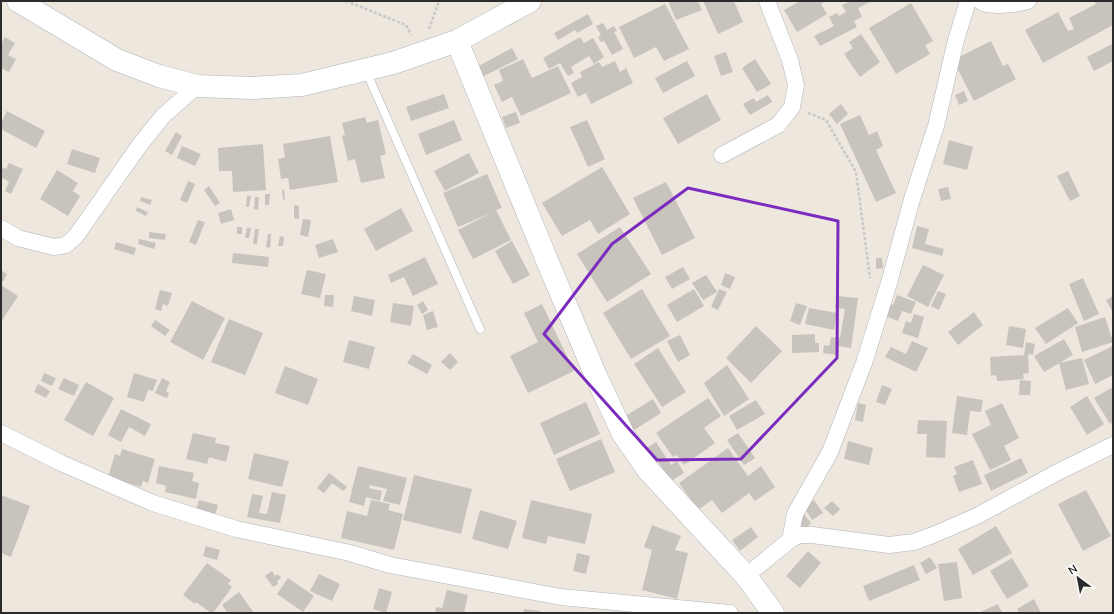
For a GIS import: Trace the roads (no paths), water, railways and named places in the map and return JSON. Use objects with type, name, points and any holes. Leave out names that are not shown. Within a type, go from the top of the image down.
[{"type":"street","points":[[18,1],[117,60],[159,76],[197,86],[252,88],[302,85],[393,63],[457,41],[530,1]]},
{"type":"street","points":[[722,155],[778,125],[792,107],[796,85],[790,60],[767,1]]},
{"type":"street","points":[[790,540],[795,514],[830,452],[864,362],[889,283],[912,200],[936,126],[956,40],[968,1]]},
{"type":"street","points":[[980,1],[983,3],[1000,5],[1023,3],[1028,1]]},
{"type":"street","points":[[457,41],[549,264],[622,434],[648,470],[746,576],[773,613]]},
{"type":"street","points":[[1,228],[18,238],[54,247],[66,244],[76,236],[139,146],[163,116],[197,86]]},
{"type":"street","points":[[1,433],[61,463],[153,503],[236,529],[350,553],[390,564],[561,597],[730,613]]},
{"type":"street","points":[[746,576],[790,540],[799,535],[812,535],[889,545],[914,542],[934,535],[977,516],[1056,473],[1113,445]]},
{"type":"lane","points":[[365,70],[480,329]]}]
